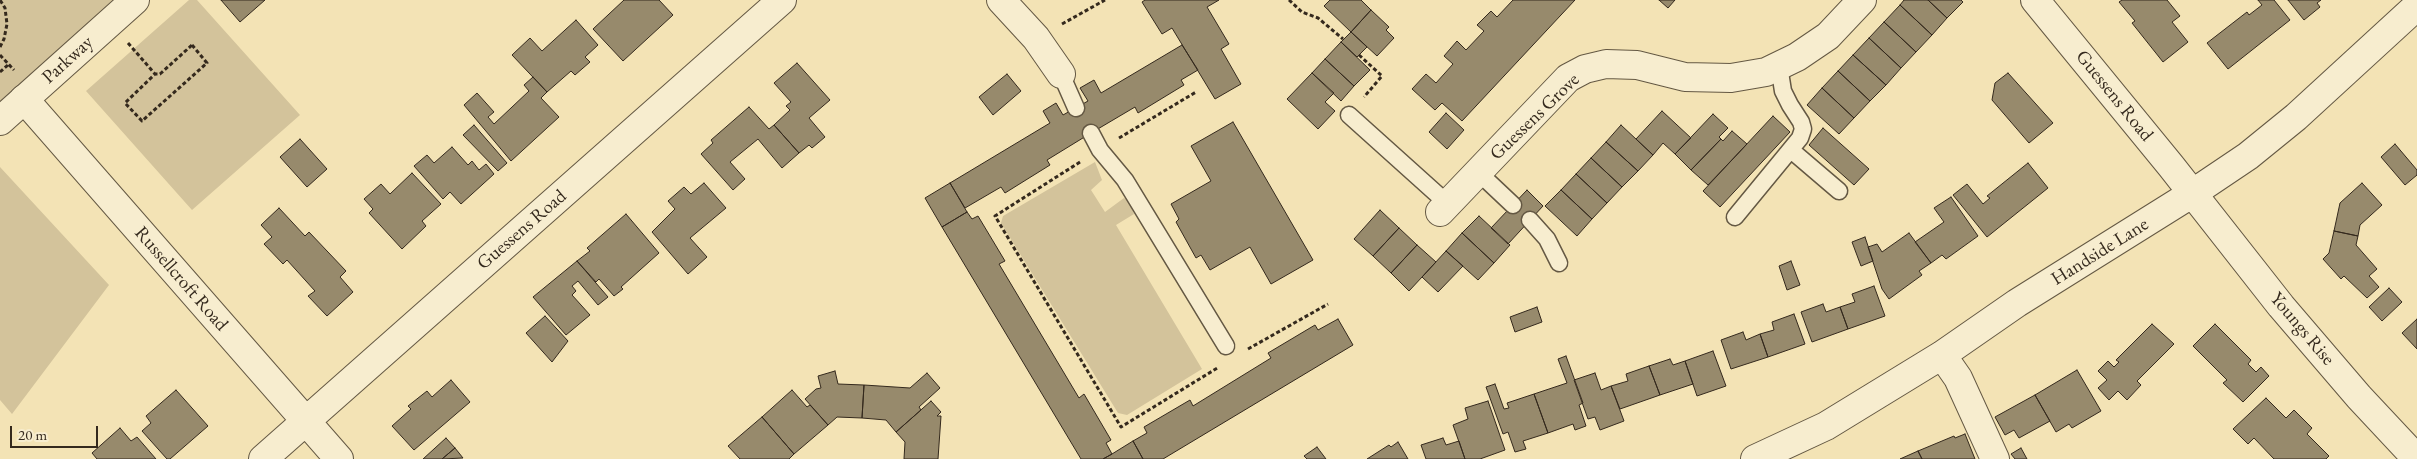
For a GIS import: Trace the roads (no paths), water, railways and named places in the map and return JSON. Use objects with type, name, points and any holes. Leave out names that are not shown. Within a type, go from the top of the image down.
[{"type":"street","name":"Parkway","points":[[0,121],[135,0]]},
{"type":"street","name":"Guessens Road","points":[[262,459],[782,0]]},
{"type":"street","points":[[1000,0],[1036,38],[1060,74]]},
{"type":"street","name":"Guessens Grove","points":[[1444,208],[1568,78],[1585,69],[1606,64],[1637,65],[1684,77],[1732,78],[1766,72],[1797,57],[1828,36],[1862,0]]},
{"type":"street","name":"Guessens Road","points":[[2035,0],[2193,193]]},
{"type":"street","name":"Handside Lane","points":[[1755,459],[1826,426],[1942,355],[2017,303],[2193,193],[2248,156],[2296,117],[2417,6]]},
{"type":"street","name":"Russellcroft Road","points":[[24,99],[339,459]]},
{"type":"street","name":"Youngs Rise","points":[[2193,193],[2288,313],[2359,397],[2417,459]]},
{"type":"street","points":[[1942,355],[1958,378],[1995,459]]},
{"type":"lane","points":[[1735,217],[1800,138],[1803,128],[1784,91],[1778,66]]},
{"type":"lane","points":[[1060,74],[1076,108]]},
{"type":"lane","points":[[1349,115],[1444,208]]},
{"type":"lane","points":[[1091,133],[1100,150],[1126,180],[1226,346]]},
{"type":"lane","points":[[1790,150],[1839,191]]},
{"type":"lane","points":[[1478,172],[1513,205]]},
{"type":"lane","points":[[1530,220],[1547,239],[1559,263]]}]
